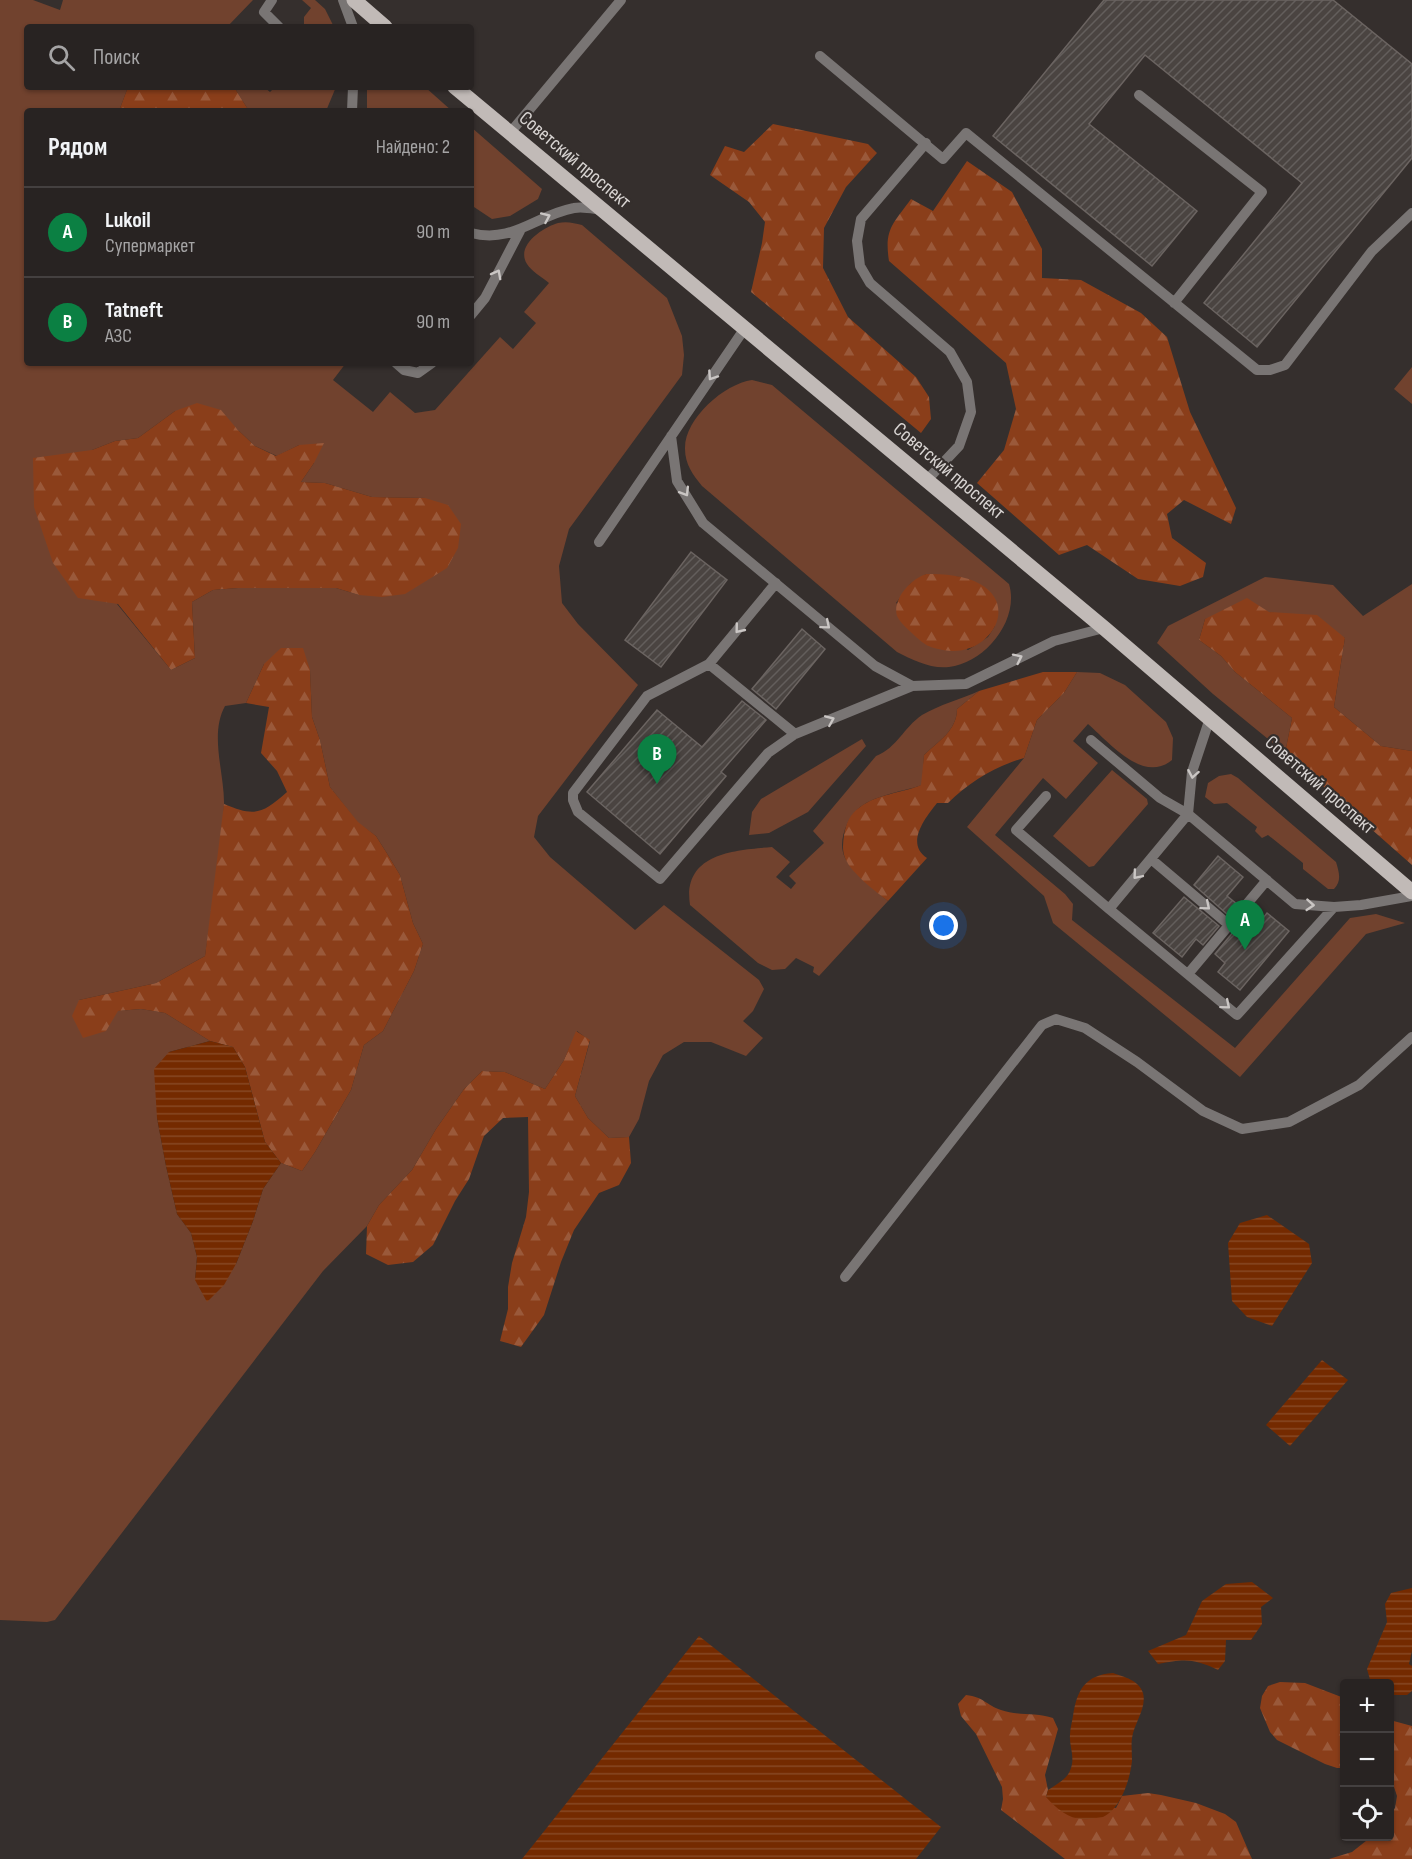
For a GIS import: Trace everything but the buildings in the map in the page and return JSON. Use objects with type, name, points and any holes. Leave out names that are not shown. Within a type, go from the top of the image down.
[{"type":"main road","points":[[354,0],[382,24]]},
{"type":"main road","name":"Советский проспект","points":[[459,90],[1104,628],[1412,894]]},
{"type":"lane","points":[[272,0],[264,12],[276,24]]},
{"type":"lane","points":[[343,0],[352,24]]},
{"type":"lane","points":[[510,134],[621,0]]},
{"type":"lane","points":[[820,56],[943,159],[966,133],[1257,370],[1270,370],[1285,365],[1372,251],[1412,213]]},
{"type":"lane","points":[[352,108],[354,90]]},
{"type":"lane","points":[[1139,94],[1262,192],[1174,303]]},
{"type":"lane","points":[[926,143],[861,219],[857,241],[860,266],[870,283],[950,352],[967,382],[971,412],[959,446],[927,480]]},
{"type":"lane","points":[[474,234],[484,237],[520,231],[548,215],[577,207],[603,210]]},
{"type":"lane","points":[[474,311],[485,298],[520,231]]},
{"type":"lane","points":[[599,542],[745,328]]},
{"type":"lane","points":[[399,366],[404,370],[418,373],[428,366]]},
{"type":"lane","points":[[671,436],[678,481],[703,523],[875,666],[912,686]]},
{"type":"lane","points":[[776,584],[709,664],[647,696],[573,793],[578,812],[660,879],[768,753],[795,734],[912,686],[966,684],[1054,641],[1104,628]]},
{"type":"lane","points":[[709,664],[795,734]]},
{"type":"lane","points":[[1109,909],[1188,814],[1192,772],[1209,718]]},
{"type":"lane","points":[[1090,740],[1160,798],[1188,814],[1295,904],[1334,907],[1361,905],[1412,894]]},
{"type":"lane","points":[[1046,796],[1016,830],[1237,1015],[1334,907]]},
{"type":"lane","points":[[1151,859],[1229,925]]},
{"type":"lane","points":[[1188,974],[1267,880]]},
{"type":"lane","points":[[845,1277],[1042,1025],[1056,1019],[1085,1028],[1137,1062],[1203,1111],[1242,1129],[1289,1122],[1359,1086],[1412,1037]]},
{"type":"shaded area","points":[[0,0],[33,0],[60,10],[63,0],[253,0],[230,24],[24,24],[24,90],[127,90],[120,108],[24,108],[24,366],[344,366],[333,380],[373,412],[390,392],[415,413],[435,410],[500,337],[513,349],[536,323],[524,312],[549,283],[529,267],[524,257],[525,250],[533,238],[552,225],[564,222],[582,225],[667,298],[682,336],[684,355],[682,375],[569,529],[559,566],[562,603],[578,624],[638,685],[538,816],[534,837],[550,857],[635,930],[664,905],[759,980],[764,989],[753,1011],[743,1021],[763,1038],[746,1056],[711,1042],[684,1042],[663,1055],[649,1081],[639,1119],[629,1137],[609,1138],[588,1118],[575,1096],[590,1041],[577,1031],[564,1060],[545,1089],[505,1072],[482,1071],[464,1089],[436,1129],[412,1170],[379,1205],[367,1226],[323,1271],[55,1620],[47,1622],[0,1620]],"holes":[[[175,411],[237,429],[255,446],[277,456],[299,445],[314,463],[301,482],[325,483],[372,497],[425,498],[359,595],[336,588],[238,588],[213,590],[192,602],[195,658],[171,670],[117,604],[92,450],[115,441],[138,438]],[[264,664],[310,670],[312,717],[320,740],[330,787],[358,823],[376,836],[400,875],[413,923],[423,944],[414,971],[383,1031],[364,1045],[351,1090],[315,1152],[302,1171],[281,1163],[263,1189],[236,1264],[195,1280],[197,1257],[191,1233],[177,1214],[157,1118],[169,1052],[210,1041],[165,1013],[141,1009],[118,1011],[79,1000],[156,983],[205,956],[219,863],[224,806],[218,742],[220,717],[225,706],[246,703]]]},
{"type":"shaded area","points":[[302,0],[315,0],[325,9],[332,24],[304,24],[304,17],[311,8]]},
{"type":"shaded area","points":[[236,90],[268,90],[270,92],[272,90],[335,90],[327,108],[247,108]]},
{"type":"shaded area","points":[[367,90],[428,90],[449,108],[367,108]]},
{"type":"shaded area","points":[[474,130],[542,189],[538,199],[510,216],[492,219],[474,207]]},
{"type":"shaded area","points":[[1412,367],[1412,404],[1394,389]]},
{"type":"shaded area","points":[[752,380],[772,385],[1009,584],[1011,598],[1009,612],[997,637],[987,648],[962,664],[949,667],[928,665],[897,652],[702,486],[686,460],[686,438],[698,415],[708,405],[730,388]],"holes":[[[926,574],[960,577],[995,626],[988,637],[968,650],[896,603],[910,584]]]},
{"type":"shaded area","points":[[1265,577],[1333,585],[1363,616],[1412,584],[1412,751],[1381,746],[1334,707],[1345,638],[1287,615],[1269,612],[1205,619],[1199,640],[1221,656],[1235,672],[1292,718],[1285,753],[1213,694],[1157,643],[1168,626]]},
{"type":"shaded area","points":[[1077,672],[1100,673],[1125,685],[1166,722],[1173,738],[1172,760],[1161,766],[1150,767],[1138,764],[1117,750],[1088,724],[1073,741],[1098,763],[1066,799],[1043,778],[995,835],[1065,894],[1073,904],[1072,920],[1235,1048],[1350,918],[1376,914],[1405,923],[1366,934],[1240,1077],[1053,923],[1044,896],[967,827],[1024,758],[1037,720],[1064,693]]},
{"type":"shaded area","points":[[979,691],[957,709],[951,729],[924,755],[922,785],[882,796],[867,803],[855,811],[847,823],[842,845],[845,858],[871,887],[888,901],[819,976],[813,972],[814,967],[796,958],[785,969],[772,970],[758,963],[690,905],[690,888],[694,874],[714,858],[742,850],[772,847],[790,862],[776,877],[791,889],[796,883],[789,876],[824,843],[813,831],[876,756],[890,748],[922,715]]},
{"type":"shaded area","points":[[862,739],[866,746],[808,812],[769,833],[749,835],[752,812],[761,799]]},
{"type":"shaded area","points":[[1112,770],[1147,799],[1148,804],[1094,866],[1089,867],[1053,836]]},
{"type":"shaded area","points":[[1231,774],[1336,862],[1339,880],[1334,889],[1328,889],[1303,869],[1303,863],[1268,835],[1262,838],[1255,831],[1257,827],[1227,803],[1214,804],[1205,797],[1208,783],[1219,776]]},
{"type":"shaded area","points":[[210,1041],[233,1047],[245,1067],[265,1142],[281,1163],[263,1189],[236,1264],[224,1285],[207,1302],[195,1280],[197,1257],[191,1233],[177,1214],[166,1166],[157,1118],[154,1069],[169,1052]]},
{"type":"shaded area","points":[[1267,1215],[1309,1244],[1312,1263],[1272,1326],[1247,1317],[1232,1301],[1228,1243],[1240,1223]]},
{"type":"shaded area","points":[[1322,1360],[1348,1380],[1290,1446],[1266,1425]]},
{"type":"shaded area","points":[[1252,1582],[1273,1598],[1261,1607],[1262,1624],[1251,1640],[1226,1640],[1225,1661],[1218,1670],[1202,1663],[1188,1661],[1158,1664],[1148,1651],[1186,1635],[1202,1601],[1226,1584]]},
{"type":"shaded area","points":[[1412,1588],[1412,1651],[1409,1664],[1412,1666],[1412,1691],[1407,1695],[1394,1695],[1394,1679],[1370,1679],[1367,1669],[1387,1622],[1385,1604],[1391,1593]]},
{"type":"shaded area","points":[[699,1636],[941,1827],[916,1859],[522,1859]]},
{"type":"shaded area","points":[[1113,1673],[1135,1682],[1141,1689],[1144,1699],[1133,1732],[1129,1776],[1120,1801],[1109,1813],[1100,1818],[1076,1818],[1060,1810],[1046,1797],[1048,1790],[1070,1772],[1072,1759],[1070,1730],[1080,1691],[1096,1677]]},
{"type":"green space","points":[[127,90],[236,90],[247,108],[120,108]]},
{"type":"green space","points":[[773,124],[868,144],[877,153],[846,187],[824,228],[823,268],[848,317],[916,377],[929,397],[931,419],[921,433],[751,292],[765,222],[749,202],[710,175],[725,146],[744,152]]},
{"type":"green space","points":[[967,161],[1012,192],[1042,249],[1042,278],[1081,280],[1141,313],[1167,337],[1190,412],[1236,508],[1231,524],[1184,500],[1167,514],[1172,538],[1206,563],[1203,577],[1180,586],[1138,579],[1087,545],[1059,555],[977,483],[1004,450],[1016,409],[1006,363],[889,261],[888,250],[891,227],[911,199],[933,211]]},
{"type":"green space","points":[[197,403],[221,410],[255,446],[276,456],[299,445],[324,443],[301,482],[325,483],[372,497],[425,498],[448,505],[461,524],[458,548],[447,568],[405,594],[382,597],[359,595],[336,588],[213,590],[192,602],[195,658],[171,670],[118,604],[78,598],[53,563],[34,507],[33,458],[92,450],[115,441],[138,438],[175,411]]},
{"type":"green space","points":[[926,574],[968,579],[980,584],[992,594],[998,605],[998,617],[993,629],[985,639],[973,647],[959,651],[943,650],[925,644],[903,624],[897,616],[897,603],[904,590],[914,580]]},
{"type":"green space","points":[[1247,598],[1269,612],[1317,615],[1345,638],[1334,707],[1381,746],[1412,751],[1412,865],[1285,753],[1292,718],[1235,672],[1221,656],[1199,640],[1205,619]]},
{"type":"green space","points":[[281,648],[303,648],[310,670],[312,717],[320,740],[330,787],[358,822],[376,836],[400,875],[413,923],[423,944],[414,971],[383,1031],[364,1045],[351,1090],[302,1171],[281,1163],[265,1142],[245,1067],[233,1047],[210,1041],[165,1013],[141,1009],[118,1011],[106,1031],[83,1038],[72,1016],[79,1000],[156,983],[205,956],[224,804],[243,811],[258,811],[271,805],[287,792],[277,771],[261,753],[269,707],[246,703],[264,664]]},
{"type":"green space","points":[[1043,672],[1077,672],[1064,693],[1037,720],[1024,758],[1003,765],[983,776],[948,803],[937,803],[923,823],[917,838],[921,852],[927,858],[888,901],[858,876],[845,858],[844,835],[851,816],[860,807],[874,799],[921,785],[924,755],[951,729],[957,709],[979,691]]},
{"type":"green space","points":[[576,1031],[590,1040],[575,1096],[588,1118],[609,1138],[629,1137],[631,1163],[619,1185],[599,1193],[574,1230],[544,1315],[521,1347],[500,1341],[508,1309],[508,1287],[512,1263],[526,1217],[529,1192],[528,1117],[503,1118],[484,1136],[469,1179],[433,1245],[413,1262],[388,1265],[366,1254],[367,1226],[379,1205],[412,1170],[436,1129],[464,1089],[482,1071],[505,1072],[545,1089],[564,1060]]},
{"type":"green space","points":[[1280,1682],[1305,1683],[1340,1696],[1340,1768],[1325,1764],[1277,1740],[1270,1732],[1260,1708],[1262,1696],[1268,1686]]},
{"type":"green space","points":[[966,1695],[977,1697],[1007,1712],[1053,1718],[1058,1729],[1045,1775],[1048,1790],[1046,1797],[1116,1808],[1122,1796],[1148,1793],[1196,1803],[1225,1814],[1236,1822],[1252,1859],[1065,1859],[1001,1810],[1002,1787],[976,1734],[961,1716],[958,1704]]},
{"type":"green space","points":[[1394,1721],[1412,1726],[1412,1859],[1329,1859],[1352,1852],[1366,1841],[1394,1841],[1394,1809],[1397,1796],[1394,1787]]},
{"type":"place","name":"Tatneft","points":[[657,784]]},
{"type":"place","name":"Lukoil","points":[[1245,950]]}]
